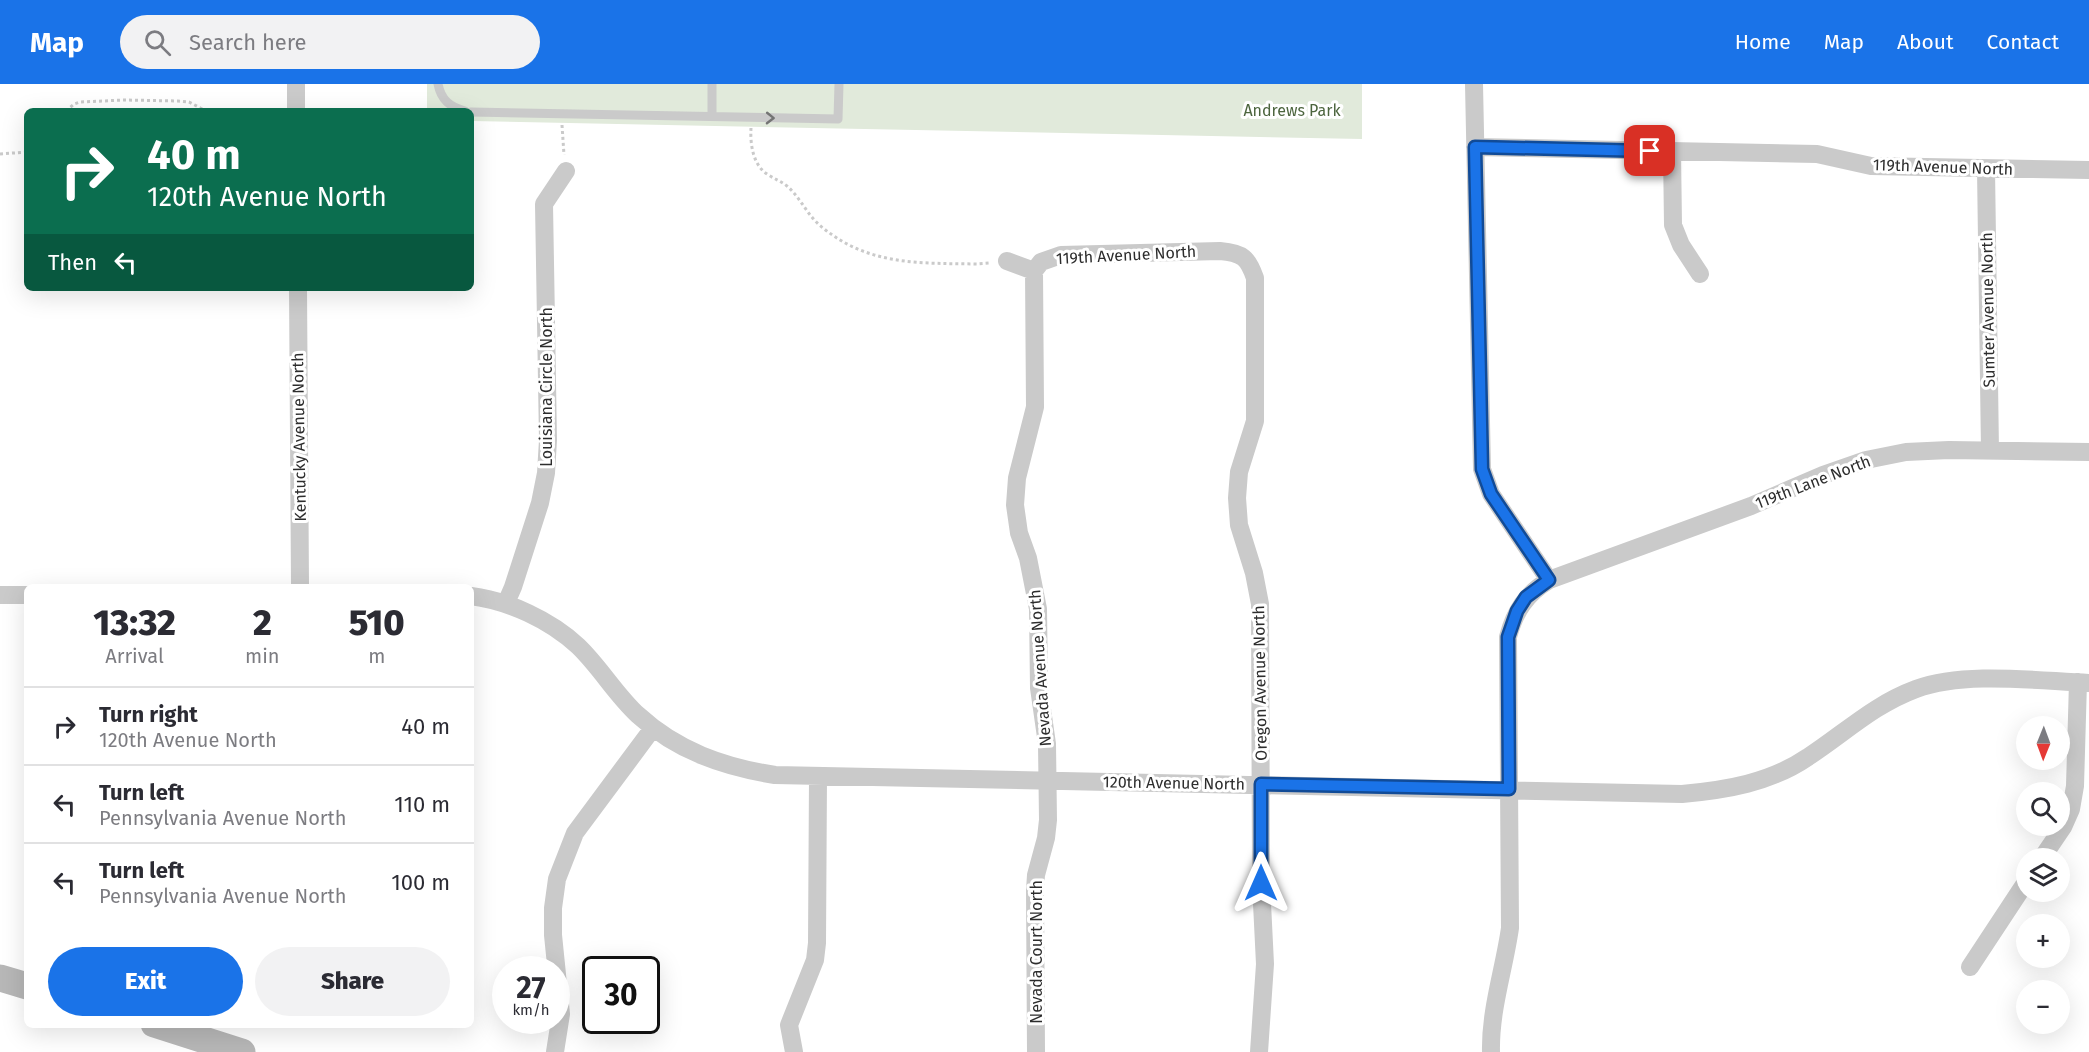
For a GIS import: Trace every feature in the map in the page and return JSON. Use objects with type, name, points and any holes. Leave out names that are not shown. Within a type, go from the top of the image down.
[{"type":"main road","points":[[0,978],[24,985]]},
{"type":"main road","points":[[167,1028],[242,1052]]},
{"type":"street","points":[[296,84],[296,108]]},
{"type":"street","points":[[1474,84],[1482,469],[1491,494],[1549,580]]},
{"type":"street","name":"119th Avenue North","points":[[1475,147],[1816,154],[1871,166],[2089,170]]},
{"type":"street","points":[[1672,151],[1672,225],[1681,245],[1700,274]]},
{"type":"street","name":"Sumter Avenue North","points":[[1986,169],[1990,452]]},
{"type":"street","name":"Louisiana Circle North","points":[[506,603],[540,503],[546,473],[548,440],[544,204],[566,171]]},
{"type":"street","name":"119th Avenue North","points":[[1007,261],[1034,271],[1041,262],[1061,255],[1220,251],[1242,256],[1250,263]]},
{"type":"street","name":"Oregon Avenue North","points":[[1250,263],[1255,278],[1255,421],[1239,472],[1237,498],[1239,525],[1254,573],[1260,604],[1261,883],[1265,964],[1259,1052]]},
{"type":"street","name":"Nevada Avenue North","points":[[1034,271],[1035,407],[1017,478],[1015,505],[1019,533],[1028,558],[1038,609],[1039,688],[1046,738],[1048,781]]},
{"type":"street","name":"Kentucky Avenue North","points":[[298,291],[300,584]]},
{"type":"street","name":"119th Lane North","points":[[1491,1052],[1490,1028],[1493,1007],[1506,957],[1510,928],[1508,637],[1521,604],[1536,588],[1549,580],[1751,506],[1823,475],[1866,460],[1906,452],[2089,452]]},
{"type":"street","points":[[0,595],[24,595]]},
{"type":"street","name":"120th Avenue North","points":[[474,597],[506,603],[560,632],[578,646],[631,708],[653,728],[684,748],[709,760],[775,776],[1682,794],[1716,791],[1748,784],[1779,773],[1807,758],[1869,712],[1918,688],[1950,681],[2084,682]]},
{"type":"street","points":[[2049,848],[2072,808],[2084,682]]},
{"type":"street","points":[[555,1052],[561,1014],[553,935],[556,879],[575,833],[653,728]]},
{"type":"street","points":[[794,1052],[789,1025],[815,960],[817,943],[818,777]]},
{"type":"street","name":"Nevada Court North","points":[[1036,1052],[1035,890],[1036,874],[1047,830],[1048,781]]},
{"type":"street","points":[[1970,967],[2016,897]]},
{"type":"lane","points":[[438,84],[444,99],[455,108]]},
{"type":"lane","points":[[712,84],[712,116]]},
{"type":"lane","points":[[474,112],[838,119],[839,84]]},
{"type":"path","points":[[69,108],[80,102],[131,100],[189,102],[201,108]]},
{"type":"path","points":[[562,113],[566,171]]},
{"type":"path","points":[[752,117],[750,137],[758,165],[767,174],[789,188],[809,214],[837,238],[862,252],[894,261],[977,264],[1007,261]]},
{"type":"path","points":[[0,154],[24,152]]},
{"type":"green space","name":"Andrews Park","points":[[427,84],[1362,84],[1362,139],[474,121],[474,108],[427,108]]},
{"type":"route","points":[[1261,883],[1261,784],[1509,789],[1508,637],[1517,611],[1526,597],[1549,580],[1491,494],[1482,469],[1475,147],[1650,151]]}]
